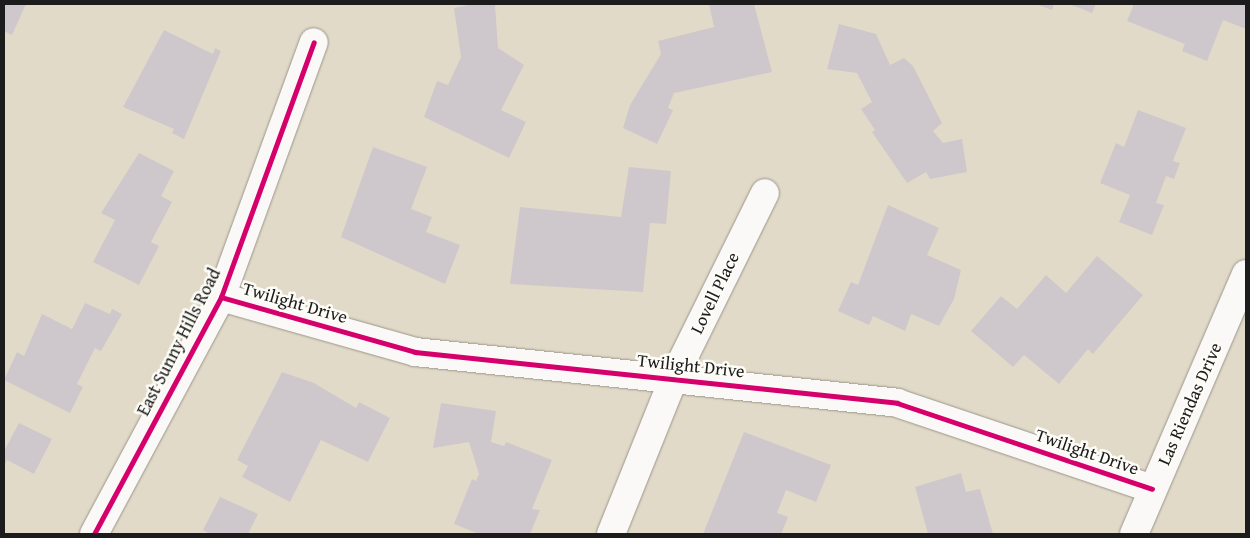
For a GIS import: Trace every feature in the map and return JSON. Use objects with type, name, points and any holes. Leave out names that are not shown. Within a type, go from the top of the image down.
[{"type":"street","name":"East Sunny Hills Road","points":[[94,534],[220,297],[314,42]]},
{"type":"street","name":"Lovell Place","points":[[611,534],[674,377],[765,192]]},
{"type":"street","name":"Las Riendas Drive","points":[[1134,534],[1246,274]]},
{"type":"street","name":"Twilight Drive","points":[[220,297],[415,352],[674,377],[897,403],[1152,489]]},
{"type":"building","points":[[4,4],[26,4],[12,35],[4,31]]},
{"type":"building","points":[[474,4],[495,5],[498,48],[524,65],[501,110],[526,122],[509,158],[424,117],[437,81],[448,85],[461,57],[454,8]]},
{"type":"building","points":[[709,4],[754,4],[772,72],[674,93],[668,108],[673,110],[657,144],[623,128],[630,105],[661,54],[658,41],[714,27]]},
{"type":"building","points":[[1036,4],[1054,4],[1052,10]]},
{"type":"building","points":[[1069,4],[1096,4],[1092,13]]},
{"type":"building","points":[[1134,4],[1246,4],[1246,29],[1223,20],[1207,61],[1182,51],[1185,44],[1127,21]]},
{"type":"building","points":[[839,24],[876,34],[890,65],[904,58],[913,66],[942,123],[933,131],[943,143],[962,139],[967,172],[930,179],[926,172],[907,183],[872,132],[875,130],[861,109],[872,102],[857,73],[827,69]]},
{"type":"building","points":[[164,30],[213,54],[215,48],[221,51],[184,139],[172,133],[174,129],[123,107]]},
{"type":"building","points":[[1138,110],[1186,128],[1173,161],[1180,163],[1174,179],[1166,176],[1156,203],[1164,205],[1152,235],[1119,222],[1130,195],[1100,183],[1116,143],[1124,147]]},
{"type":"building","points":[[373,147],[427,167],[411,209],[432,217],[426,232],[460,245],[445,284],[341,237]]},
{"type":"building","points":[[139,153],[174,171],[161,196],[172,202],[151,242],[159,246],[139,285],[93,262],[115,220],[101,213]]},
{"type":"building","points":[[629,167],[671,171],[666,224],[650,223],[643,292],[510,284],[520,207],[621,217]]},
{"type":"building","points":[[888,205],[939,228],[927,255],[961,270],[954,299],[939,326],[911,314],[905,331],[873,316],[869,325],[838,311],[851,282],[858,285]]},
{"type":"building","points":[[1097,256],[1143,295],[1093,354],[1088,349],[1059,384],[1024,355],[1013,367],[971,331],[1001,296],[1017,309],[1046,275],[1066,293]]},
{"type":"building","points":[[85,303],[110,314],[112,309],[122,314],[101,351],[95,348],[77,384],[83,387],[70,413],[4,380],[17,352],[24,356],[42,314],[72,329]]},
{"type":"building","points":[[282,372],[314,383],[356,408],[359,402],[390,418],[368,462],[321,440],[290,502],[242,477],[248,466],[237,460]]},
{"type":"building","points":[[441,403],[496,411],[491,442],[504,446],[506,442],[552,460],[532,509],[540,510],[530,534],[479,534],[454,524],[472,479],[476,481],[479,474],[469,442],[433,448]]},
{"type":"building","points":[[19,423],[52,439],[34,474],[7,460],[4,466],[4,451]]},
{"type":"building","points":[[744,432],[831,465],[816,502],[786,490],[777,513],[788,517],[781,534],[703,534]]},
{"type":"building","points":[[961,473],[966,492],[980,489],[993,534],[928,534],[915,487]]},
{"type":"building","points":[[220,497],[258,514],[248,534],[210,534],[203,530]]},
{"type":"cycle path","points":[[94,534],[221,297],[314,42]]},
{"type":"cycle path","points":[[221,297],[415,352],[897,403],[1152,489]]}]
